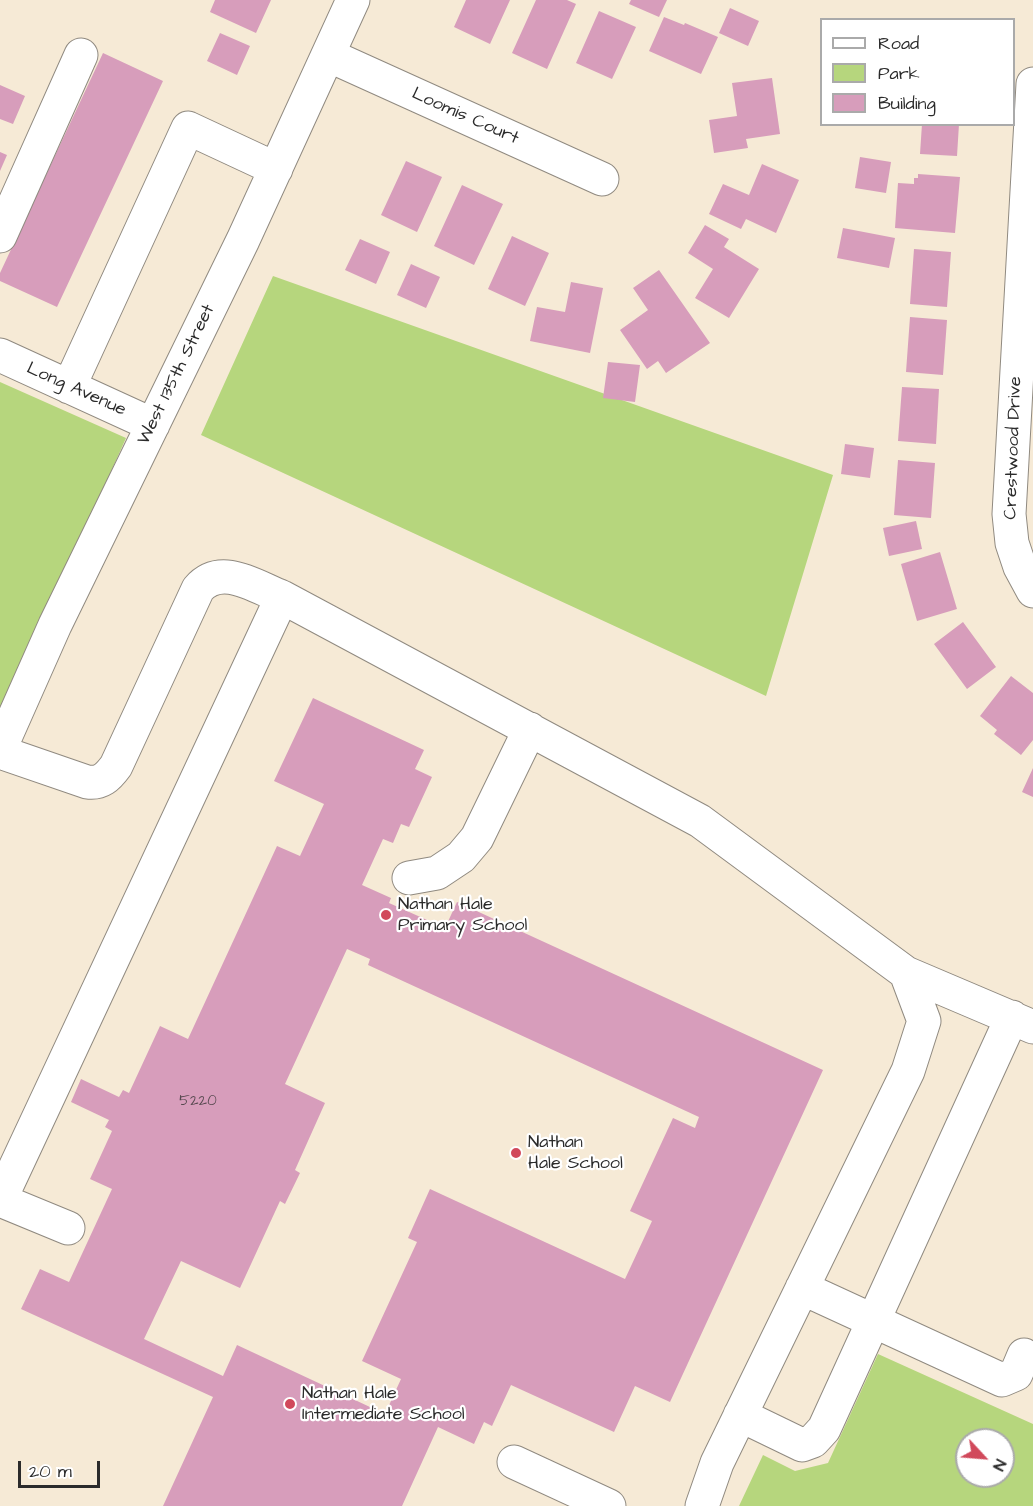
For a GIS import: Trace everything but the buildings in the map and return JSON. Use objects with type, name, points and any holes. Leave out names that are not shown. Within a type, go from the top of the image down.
[{"type":"street","name":"West 135th Street","points":[[0,750],[55,625],[276,169],[353,0]]},
{"type":"street","points":[[0,237],[81,55]]},
{"type":"street","name":"Loomis Court","points":[[328,55],[602,179]]},
{"type":"street","name":"Crestwood Drive","points":[[1033,84],[1009,514],[1012,543],[1020,567],[1033,591]]},
{"type":"street","points":[[69,387],[188,128],[276,169]]},
{"type":"street","name":"Long Avenue","points":[[0,355],[153,425]]},
{"type":"street","points":[[0,750],[87,782],[100,782],[109,776],[116,766],[198,589],[202,583],[217,577],[232,577],[282,597],[700,820],[906,973],[1022,1022],[873,1320],[824,1428],[813,1441],[802,1445],[740,1415]]},
{"type":"street","points":[[68,1228],[0,1200],[282,597]]},
{"type":"street","points":[[408,878],[437,873],[461,857],[477,838],[530,729]]},
{"type":"street","points":[[702,1506],[717,1463],[908,1071],[924,1021],[906,973]]},
{"type":"street","points":[[802,1288],[1002,1380],[1016,1374],[1024,1355]]},
{"type":"street","points":[[514,1462],[609,1506]]},
{"type":"green space","points":[[273,276],[833,475],[766,696],[201,435]]},
{"type":"green space","points":[[0,382],[126,438],[0,720]]},
{"type":"green space","points":[[878,1354],[1033,1424],[1033,1506],[739,1506],[763,1455],[795,1471],[828,1463]]},
{"type":"place","name":"Nathan Hale Primary School","points":[[386,915]]},
{"type":"place","name":"Nathan Hale School","points":[[516,1153]]},
{"type":"place","name":"Nathan Hale Intermediate School","points":[[290,1404]]}]
